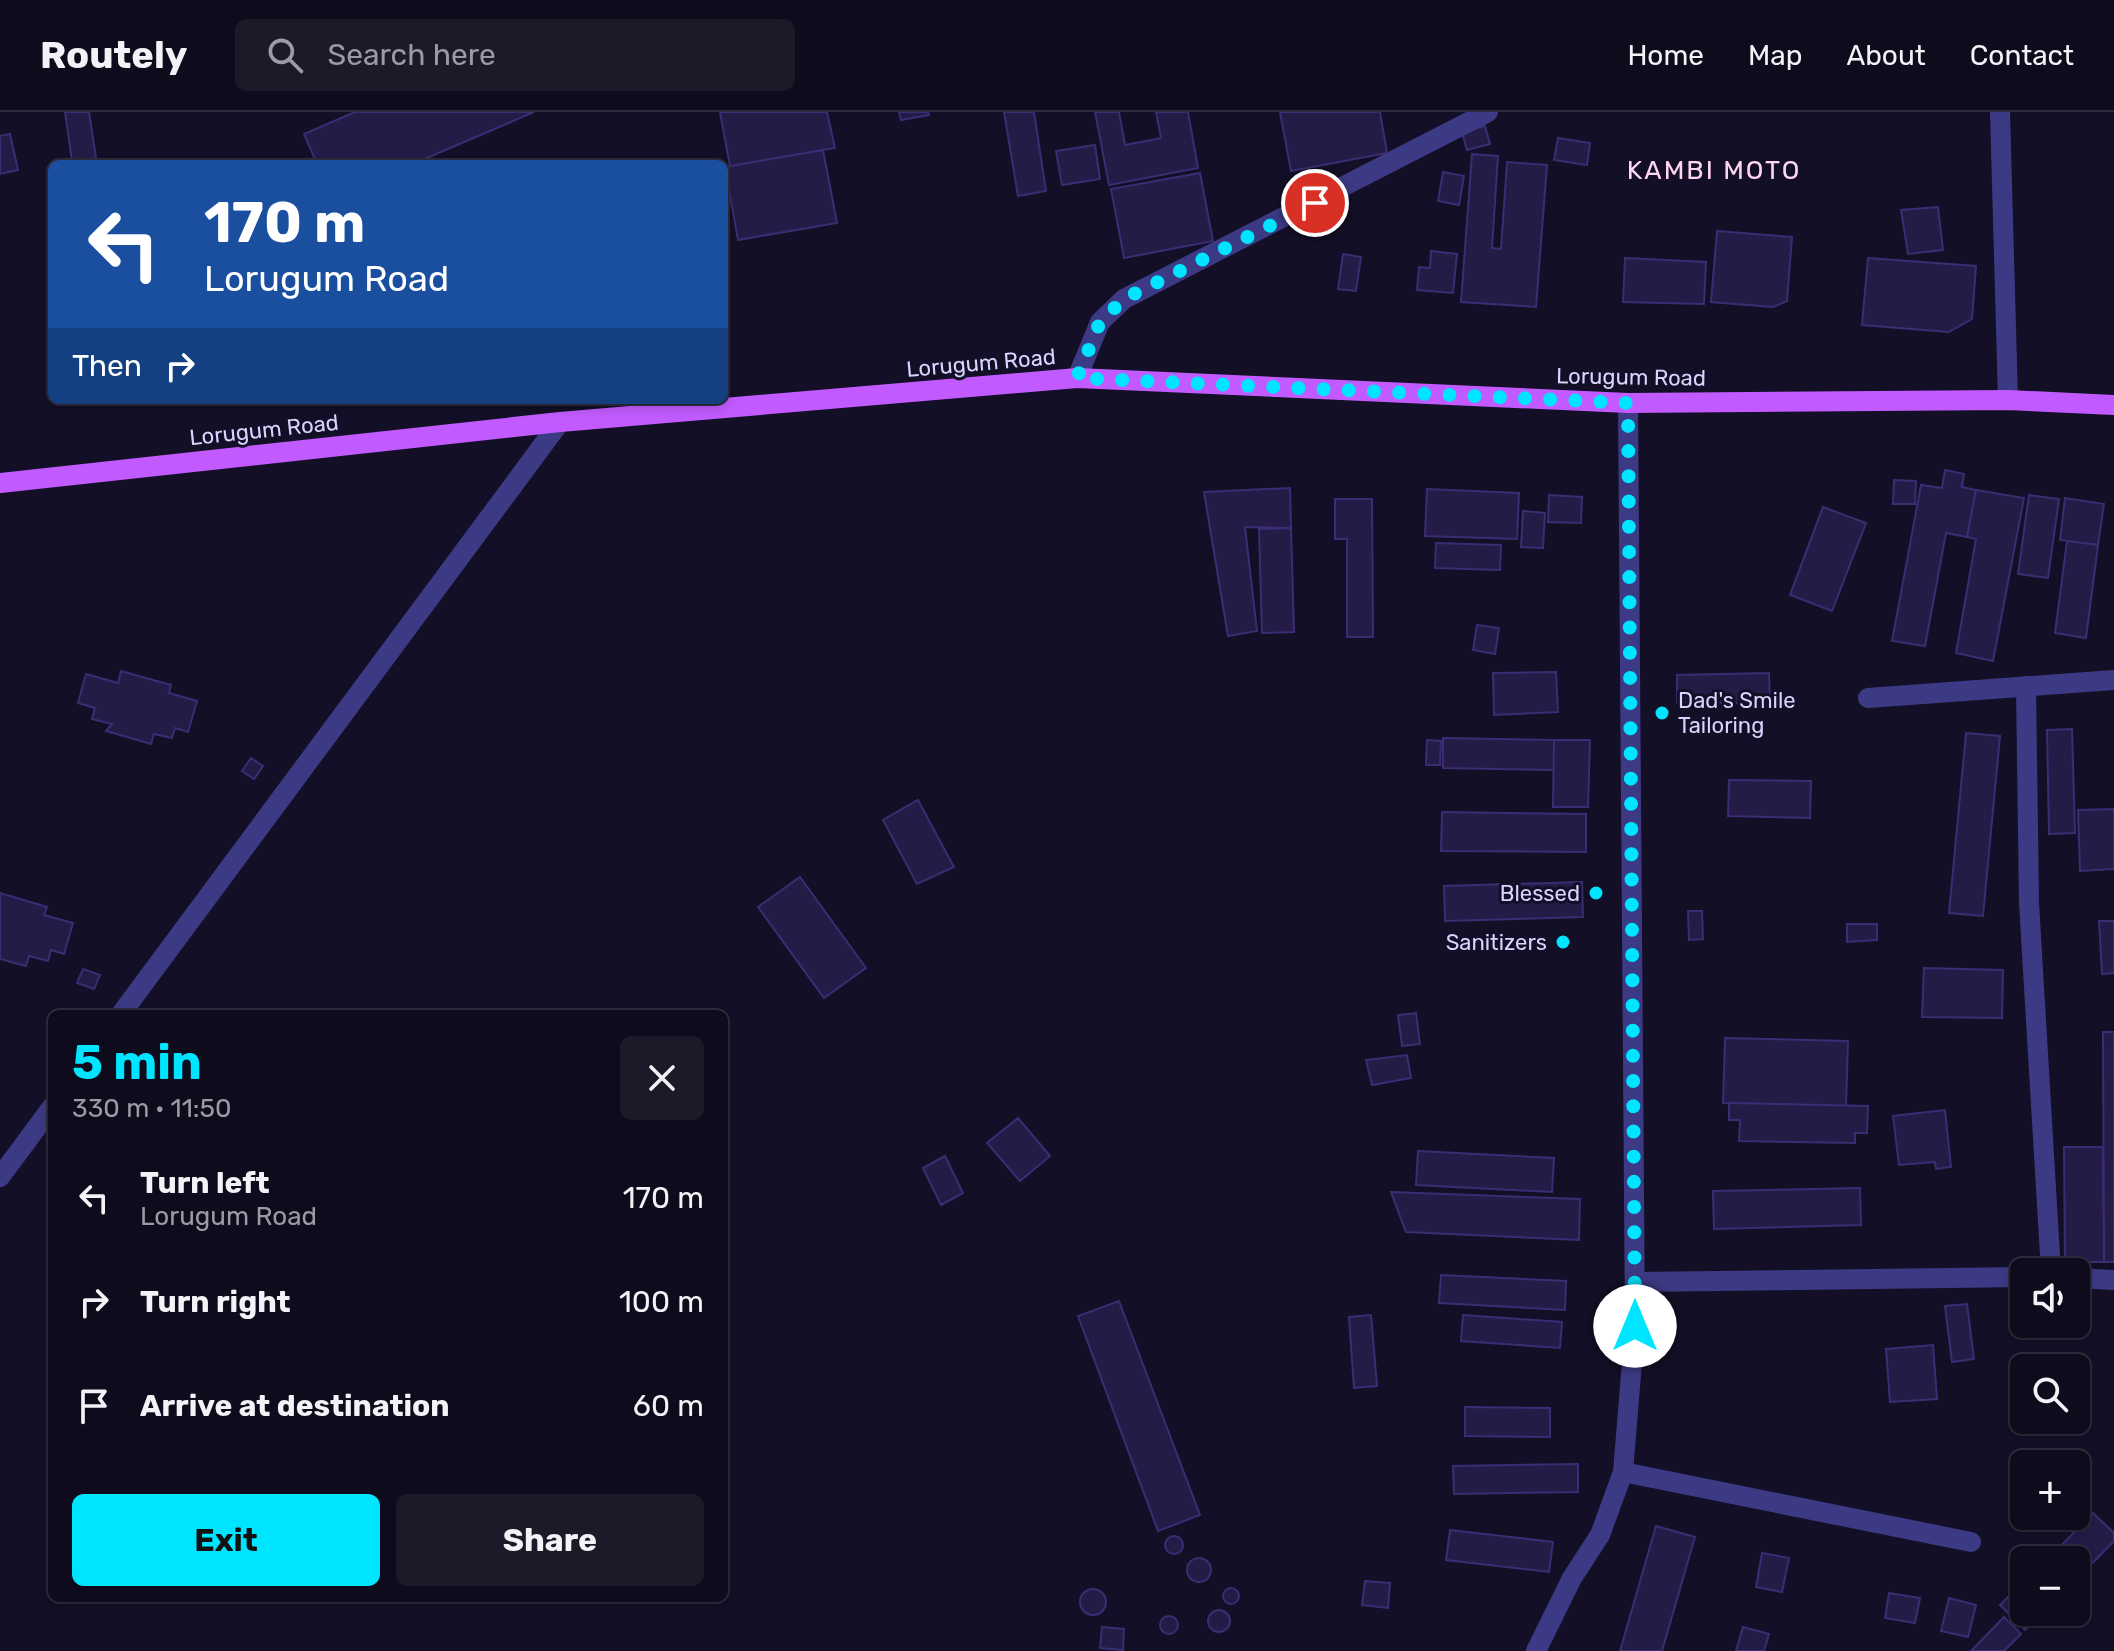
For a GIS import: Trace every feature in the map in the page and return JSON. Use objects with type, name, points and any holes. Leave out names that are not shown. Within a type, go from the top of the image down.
[{"type":"main road","name":"Lorugum Road","points":[[0,483],[560,422],[1077,378],[1628,403],[2008,400],[2114,405]]},
{"type":"street","points":[[1077,378],[1100,322],[1124,299],[1488,112]]},
{"type":"street","points":[[2000,112],[2008,400]]},
{"type":"street","points":[[1536,1651],[1572,1578],[1600,1535],[1623,1472],[1635,1326],[1628,403]]},
{"type":"street","points":[[124,1010],[560,422]]},
{"type":"street","points":[[1868,698],[2114,680]]},
{"type":"street","points":[[2026,686],[2029,903],[2050,1258]]},
{"type":"street","points":[[0,1177],[48,1112]]},
{"type":"street","points":[[1635,1282],[2010,1277]]},
{"type":"street","points":[[2090,1279],[2114,1280]]},
{"type":"street","points":[[1623,1472],[1971,1542]]},
{"type":"building","points":[[65,112],[89,112],[96,158],[72,160]]},
{"type":"building","points":[[355,112],[534,112],[422,160],[315,160],[304,134]]},
{"type":"building","points":[[720,112],[827,112],[835,148],[730,166]]},
{"type":"building","points":[[899,112],[928,112],[929,115],[901,120]]},
{"type":"building","points":[[1004,112],[1034,112],[1046,191],[1018,196]]},
{"type":"building","points":[[1095,112],[1119,112],[1125,145],[1161,138],[1156,112],[1188,112],[1198,168],[1109,185]]},
{"type":"building","points":[[1280,112],[1380,112],[1387,153],[1291,171]]},
{"type":"building","points":[[1485,126],[1490,144],[1467,150],[1462,132]]},
{"type":"building","points":[[10,134],[18,170],[0,174],[0,136]]},
{"type":"building","points":[[1558,138],[1590,143],[1587,165],[1554,160]]},
{"type":"building","points":[[1095,145],[1100,179],[1062,185],[1056,151]]},
{"type":"building","points":[[823,150],[837,223],[738,240],[728,166]]},
{"type":"building","points":[[1472,154],[1498,156],[1492,248],[1501,249],[1507,162],[1547,165],[1536,307],[1461,302]]},
{"type":"building","points":[[1443,172],[1464,176],[1459,205],[1438,201]]},
{"type":"building","points":[[1200,173],[1213,241],[1124,258],[1111,189]]},
{"type":"building","points":[[1938,207],[1943,250],[1908,254],[1901,210]]},
{"type":"building","points":[[1717,231],[1792,237],[1787,301],[1773,307],[1711,302]]},
{"type":"building","points":[[1431,251],[1457,254],[1453,293],[1417,290],[1419,267],[1430,268]]},
{"type":"building","points":[[1343,254],[1361,257],[1356,291],[1338,289]]},
{"type":"building","points":[[1625,258],[1706,262],[1704,304],[1623,302]]},
{"type":"building","points":[[1868,258],[1976,266],[1972,319],[1949,332],[1862,325]]},
{"type":"building","points":[[1945,470],[1964,474],[1962,487],[1976,490],[1967,537],[1946,533],[1925,646],[1892,641],[1921,485],[1942,488]]},
{"type":"building","points":[[1894,480],[1916,481],[1915,504],[1893,504]]},
{"type":"building","points":[[1290,488],[1291,528],[1245,527],[1257,631],[1228,636],[1204,492]]},
{"type":"building","points":[[1427,489],[1519,493],[1517,539],[1425,536]]},
{"type":"building","points":[[1976,490],[2024,498],[1993,661],[1956,653],[1976,539],[1967,537]]},
{"type":"building","points":[[1549,495],[1582,497],[1581,523],[1548,522]]},
{"type":"building","points":[[2029,495],[2059,499],[2048,578],[2018,574]]},
{"type":"building","points":[[2065,498],[2104,504],[2098,545],[2060,540]]},
{"type":"building","points":[[1335,499],[1372,499],[1373,637],[1347,637],[1347,539],[1335,539]]},
{"type":"building","points":[[1823,507],[1866,523],[1832,611],[1790,595]]},
{"type":"building","points":[[1523,511],[1545,513],[1543,548],[1521,547]]},
{"type":"building","points":[[1291,528],[1294,632],[1262,633],[1259,529]]},
{"type":"building","points":[[2067,541],[2098,545],[2086,638],[2055,633]]},
{"type":"building","points":[[1436,543],[1501,545],[1500,570],[1435,568]]},
{"type":"building","points":[[1477,625],[1499,628],[1495,654],[1473,650]]},
{"type":"building","points":[[121,671],[171,685],[169,693],[197,701],[188,732],[175,728],[172,738],[154,734],[151,744],[106,731],[112,724],[92,719],[95,708],[78,703],[86,674],[118,683]]},
{"type":"building","points":[[1556,672],[1558,712],[1494,715],[1493,673]]},
{"type":"building","points":[[1769,673],[1770,703],[1677,703],[1677,675]]},
{"type":"building","points":[[2072,729],[2075,833],[2049,834],[2047,730]]},
{"type":"building","points":[[1966,733],[2000,736],[1983,916],[1949,913]]},
{"type":"building","points":[[1443,738],[1554,740],[1554,770],[1443,768]]},
{"type":"building","points":[[1427,740],[1441,741],[1440,765],[1426,765]]},
{"type":"building","points":[[1554,740],[1590,740],[1588,807],[1553,807]]},
{"type":"building","points":[[251,758],[263,766],[254,779],[242,771]]},
{"type":"building","points":[[1729,780],[1811,781],[1810,818],[1728,816]]},
{"type":"building","points":[[918,800],[954,867],[917,884],[883,820]]},
{"type":"building","points":[[2114,809],[2114,869],[2080,871],[2078,810]]},
{"type":"building","points":[[1442,812],[1586,814],[1586,852],[1441,851]]},
{"type":"building","points":[[800,877],[866,968],[824,998],[758,907]]},
{"type":"building","points":[[1582,882],[1583,917],[1445,921],[1444,886]]},
{"type":"building","points":[[0,893],[47,907],[44,915],[73,923],[64,954],[51,950],[48,961],[29,956],[26,966],[0,959]]},
{"type":"building","points":[[1688,911],[1702,911],[1703,939],[1689,940]]},
{"type":"building","points":[[2099,921],[2114,921],[2114,973],[2102,974]]},
{"type":"building","points":[[1847,924],[1877,924],[1877,940],[1847,942]]},
{"type":"building","points":[[1924,968],[2003,970],[2002,1018],[1922,1017]]},
{"type":"building","points":[[83,969],[100,975],[94,989],[77,983]]},
{"type":"building","points":[[1416,1013],[1420,1044],[1402,1046],[1398,1015]]},
{"type":"building","points":[[2103,1032],[2114,1032],[2114,1262],[2104,1262]]},
{"type":"building","points":[[1725,1038],[1848,1041],[1846,1106],[1723,1103]]},
{"type":"building","points":[[1407,1055],[1411,1078],[1372,1085],[1366,1060]]},
{"type":"building","points":[[1729,1103],[1868,1106],[1867,1133],[1855,1133],[1855,1143],[1739,1141],[1740,1120],[1729,1120]]},
{"type":"building","points":[[1945,1110],[1951,1167],[1936,1169],[1935,1162],[1899,1165],[1893,1116]]},
{"type":"building","points":[[1018,1118],[1050,1156],[1020,1181],[987,1143]]},
{"type":"building","points":[[2064,1147],[2103,1147],[2104,1262],[2090,1262],[2090,1258],[2065,1258]]},
{"type":"building","points":[[1418,1151],[1554,1158],[1552,1192],[1416,1185]]},
{"type":"building","points":[[945,1156],[963,1193],[941,1205],[923,1168]]},
{"type":"building","points":[[1860,1188],[1861,1225],[1714,1229],[1713,1191]]},
{"type":"building","points":[[1391,1192],[1580,1199],[1579,1240],[1406,1232]]},
{"type":"building","points":[[1441,1275],[1566,1281],[1565,1310],[1439,1303]]},
{"type":"building","points":[[1119,1301],[1200,1515],[1158,1531],[1078,1316]]},
{"type":"building","points":[[1967,1304],[1974,1359],[1952,1362],[1945,1306]]},
{"type":"building","points":[[1371,1315],[1377,1386],[1354,1388],[1349,1317]]},
{"type":"building","points":[[1463,1315],[1562,1322],[1560,1348],[1461,1341]]},
{"type":"building","points":[[1933,1345],[1937,1399],[1890,1402],[1886,1349]]},
{"type":"building","points":[[1465,1407],[1550,1408],[1550,1437],[1465,1436]]},
{"type":"building","points":[[1578,1464],[1578,1492],[1454,1494],[1453,1466]]},
{"type":"building","points":[[2093,1513],[2114,1533],[2114,1541],[2090,1566],[2090,1546],[2061,1546],[2076,1530],[2090,1530],[2090,1516]]},
{"type":"building","points":[[1656,1526],[1695,1537],[1662,1651],[1620,1651]]},
{"type":"building","points":[[1450,1530],[1553,1542],[1549,1572],[1446,1560]]},
{"type":"building","points":[[1174,1536],[1183,1545],[1174,1554],[1165,1545]]},
{"type":"building","points":[[1762,1553],[1789,1558],[1782,1592],[1756,1587]]},
{"type":"building","points":[[1199,1558],[1208,1561],[1211,1570],[1208,1579],[1199,1582],[1190,1579],[1187,1570],[1190,1561]]},
{"type":"building","points":[[1365,1581],[1390,1583],[1388,1608],[1362,1605]]},
{"type":"building","points":[[1228,1588],[1234,1588],[1239,1596],[1237,1602],[1228,1604],[1223,1599],[1223,1593]]},
{"type":"building","points":[[1093,1589],[1102,1593],[1106,1602],[1102,1611],[1093,1615],[1084,1611],[1080,1602],[1084,1593]]},
{"type":"building","points":[[1889,1593],[1920,1598],[1915,1623],[1885,1618]]},
{"type":"building","points":[[2010,1595],[2010,1615],[2000,1605]]},
{"type":"building","points":[[1949,1598],[1976,1605],[1968,1637],[1941,1631]]},
{"type":"building","points":[[1219,1610],[1227,1613],[1230,1621],[1227,1629],[1219,1632],[1211,1629],[1208,1621],[1211,1613]]},
{"type":"building","points":[[1169,1616],[1178,1625],[1169,1634],[1160,1625]]},
{"type":"building","points":[[2004,1617],[2021,1634],[2004,1651],[1971,1651]]},
{"type":"building","points":[[1102,1627],[1124,1629],[1123,1650],[1100,1648]]},
{"type":"building","points":[[1743,1627],[1769,1634],[1764,1651],[1736,1651]]},
{"type":"place","name":"Dad's Smile Tailoring","points":[[1662,713]]},
{"type":"place","name":"Blessed","points":[[1596,893]]},
{"type":"place","name":"Sanitizers","points":[[1563,942]]},
{"type":"district","name":"KAMBI MOTO","points":[[1714,170]]},
{"type":"route","points":[[1315,203],[1124,299],[1100,322],[1077,378],[1628,403],[1635,1326]]}]
